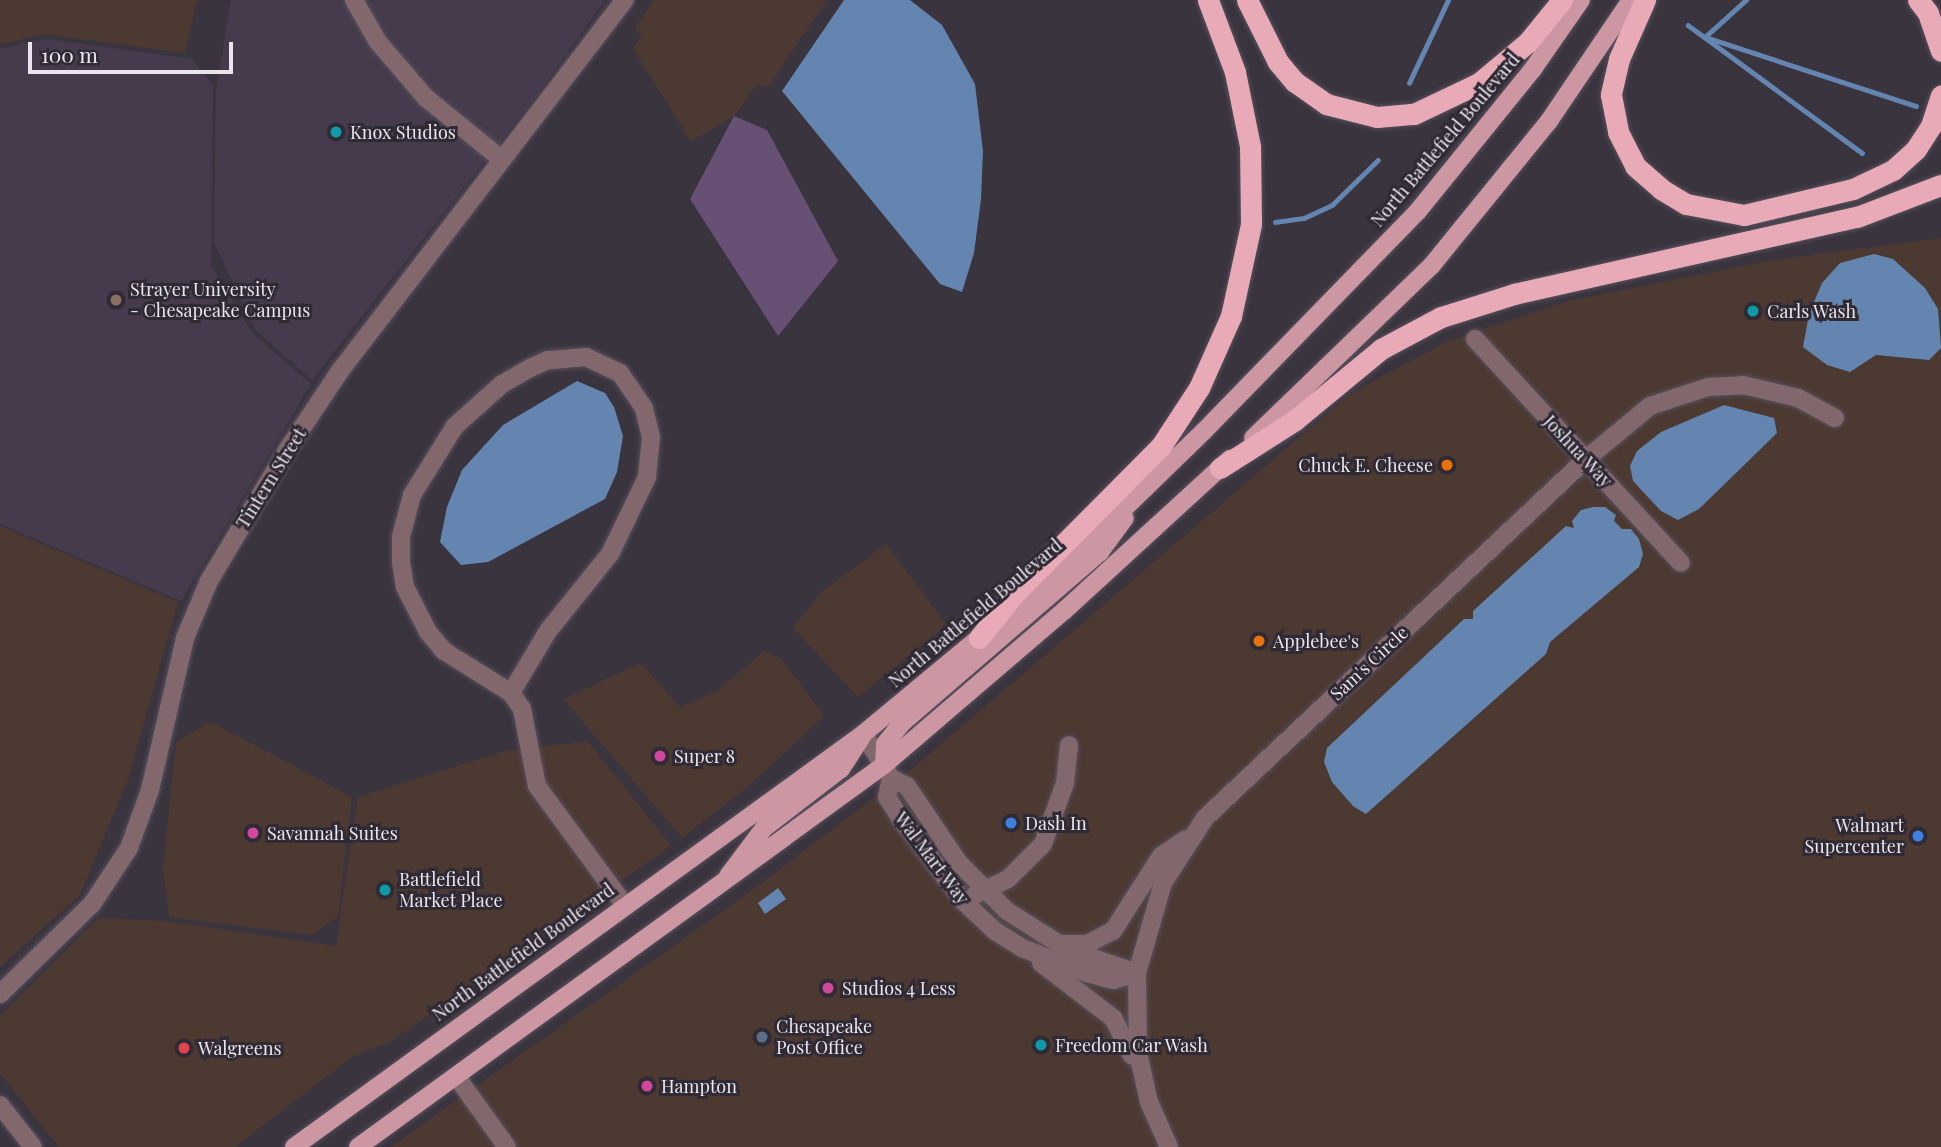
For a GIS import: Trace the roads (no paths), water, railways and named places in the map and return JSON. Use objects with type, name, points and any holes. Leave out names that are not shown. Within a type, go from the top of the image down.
[{"type":"highway","points":[[979,638],[1014,594],[1131,480],[1166,439],[1210,368],[1231,316],[1251,224],[1250,146],[1235,72],[1208,0]]},
{"type":"highway","points":[[1247,0],[1278,62],[1295,82],[1326,104],[1377,117],[1422,111],[1479,83],[1528,42],[1562,0]]},
{"type":"highway","points":[[1645,0],[1619,59],[1611,95],[1618,132],[1635,166],[1661,189],[1686,204],[1744,215],[1853,189],[1893,170],[1916,149],[1931,126],[1941,96]]},
{"type":"highway","points":[[1917,0],[1928,13],[1941,51]]},
{"type":"highway","points":[[1220,468],[1295,420],[1381,349],[1441,317],[1514,293],[1857,217],[1941,185]]},
{"type":"main road","name":"North Battlefield Boulevard","points":[[293,1147],[624,904],[863,734],[979,638],[1133,502],[1418,211],[1533,69],[1581,0]]},
{"type":"main road","points":[[358,1147],[719,889],[888,772],[1304,393],[1432,265],[1549,121],[1632,0]]},
{"type":"main road","points":[[888,772],[881,755],[894,732],[1100,552],[1133,502]]},
{"type":"main road","points":[[719,889],[764,828],[841,769],[863,734]]},
{"type":"street","points":[[354,0],[378,42],[426,97],[501,159]]},
{"type":"street","name":"Tintern Street","points":[[0,994],[92,904],[113,877],[130,848],[147,799],[175,670],[209,581],[340,371],[501,159],[571,75],[625,0]]},
{"type":"street","name":"Joshua Way","points":[[1475,339],[1681,563]]},
{"type":"street","points":[[511,693],[548,631],[610,554],[647,477],[650,430],[639,397],[620,373],[586,357],[548,360],[477,403],[436,451],[406,513],[401,562],[415,611],[444,651],[511,693],[528,726],[537,786],[624,904]]},
{"type":"street","name":"Sam's Circle","points":[[1169,1147],[1144,1085],[1136,1035],[1138,973],[1163,883],[1192,835],[1229,794],[1585,460],[1650,406],[1708,387],[1743,384],[1798,398],[1835,418]]},
{"type":"street","name":"Wal Mart Way","points":[[863,734],[888,772],[907,786],[959,863],[984,890],[1058,944],[1138,973]]},
{"type":"street","points":[[962,901],[1008,879],[1043,844],[1065,783],[1069,745]]},
{"type":"street","name":"Wal Mart Way","points":[[888,772],[887,797],[962,901],[1022,948],[1113,980],[1138,973]]},
{"type":"street","points":[[1058,944],[1087,944],[1112,931],[1161,856],[1192,835]]},
{"type":"street","points":[[1022,948],[1113,1018],[1144,1085]]},
{"type":"street","points":[[456,1076],[507,1147]]},
{"type":"street","points":[[0,1105],[33,1147]]},
{"type":"water","points":[[844,0],[910,0],[942,25],[975,84],[983,151],[981,199],[974,253],[962,292],[940,284],[782,91]]},
{"type":"water","points":[[1874,254],[1893,259],[1925,288],[1938,309],[1941,348],[1929,360],[1876,355],[1850,372],[1827,365],[1803,347],[1809,314],[1822,283],[1840,263]]},
{"type":"water","points":[[577,381],[605,393],[614,407],[623,436],[617,472],[605,499],[488,562],[461,565],[440,542],[447,507],[462,470],[503,425]]},
{"type":"water","points":[[1724,405],[1774,418],[1777,433],[1699,509],[1678,520],[1661,511],[1633,481],[1630,466],[1637,451],[1661,432]]},
{"type":"water","points":[[1605,507],[1616,515],[1614,521],[1622,529],[1631,529],[1639,539],[1643,554],[1639,567],[1550,642],[1546,654],[1366,814],[1353,806],[1332,782],[1324,762],[1327,748],[1464,619],[1473,619],[1473,611],[1566,526],[1574,528],[1572,521],[1581,510]]},
{"type":"water","points":[[778,888],[786,899],[765,914],[758,903]]},
{"type":"waterway","points":[[1409,83],[1448,0]]},
{"type":"waterway","points":[[1705,37],[1746,0]]},
{"type":"waterway","points":[[1688,25],[1862,153]]},
{"type":"waterway","points":[[1705,37],[1916,106]]},
{"type":"waterway","points":[[1275,222],[1304,218],[1332,205],[1378,160]]},
{"type":"place","name":"Knox Studios","points":[[336,132]]},
{"type":"place","name":"Strayer University - Chesapeake Campus","points":[[116,300]]},
{"type":"place","name":"Carls Wash","points":[[1753,311]]},
{"type":"place","name":"Chuck E. Cheese","points":[[1447,465]]},
{"type":"place","name":"Applebee's","points":[[1259,641]]},
{"type":"place","name":"Super 8","points":[[660,756]]},
{"type":"place","name":"Dash In","points":[[1011,823]]},
{"type":"place","name":"Savannah Suites","points":[[253,833]]},
{"type":"place","name":"Walmart Supercenter","points":[[1918,836]]},
{"type":"place","name":"Battlefield Market Place","points":[[385,890]]},
{"type":"place","name":"Studios 4 Less","points":[[828,988]]},
{"type":"place","name":"Chesapeake Post Office","points":[[762,1037]]},
{"type":"place","name":"Freedom Car Wash","points":[[1041,1045]]},
{"type":"place","name":"Walgreens","points":[[184,1048]]},
{"type":"place","name":"Hampton","points":[[647,1086]]}]
